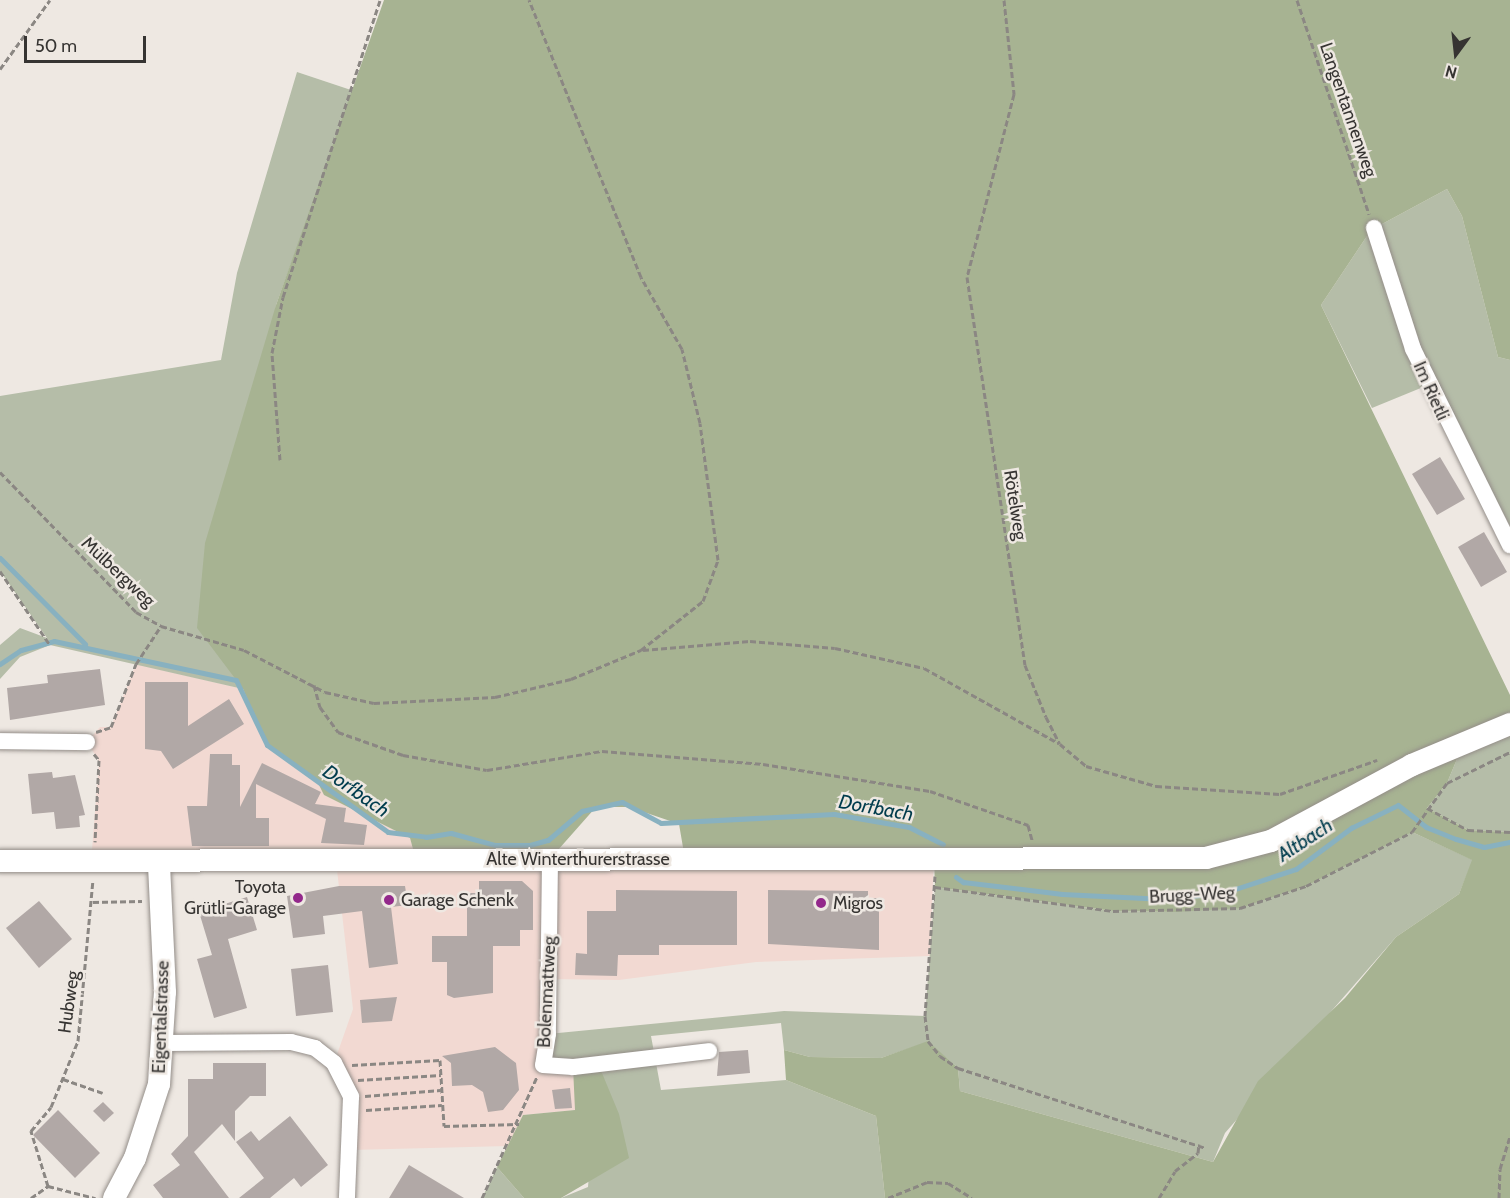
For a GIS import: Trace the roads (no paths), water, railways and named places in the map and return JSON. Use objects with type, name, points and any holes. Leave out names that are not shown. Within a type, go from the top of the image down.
[{"type":"main road","name":"Alte Winterthurerstrasse","points":[[0,861],[159,863],[934,857],[1156,860],[1229,855],[1271,841],[1412,765],[1510,724]]},
{"type":"main road","name":"Eigentalstrasse","points":[[114,1198],[151,1115],[164,1043],[159,863]]},
{"type":"street","name":"Im Rietli","points":[[1374,228],[1413,349],[1510,545]]},
{"type":"street","points":[[0,741],[87,742]]},
{"type":"street","name":"Bolenmattweg","points":[[550,859],[548,1034],[543,1065],[573,1067],[709,1051]]},
{"type":"street","points":[[164,1043],[291,1042],[315,1048],[344,1076],[352,1104],[347,1198]]},
{"type":"waterway","points":[[0,558],[85,644]]},
{"type":"waterway","name":"Dorfbach","points":[[0,664],[21,650],[54,641],[236,680],[267,745],[388,832],[426,837],[451,833],[495,845],[530,845],[548,840],[582,811],[622,802],[661,823],[834,814],[909,827],[943,844]]},
{"type":"waterway","name":"Altbach","points":[[956,877],[963,882],[1062,894],[1165,899],[1226,892],[1296,869],[1351,828],[1398,805],[1426,827],[1456,839],[1484,847],[1510,842]]},
{"type":"place","name":"Toyota Grütli-Garage","points":[[298,898]]},
{"type":"place","name":"Garage Schenk","points":[[389,900]]},
{"type":"place","name":"Migros","points":[[821,903]]}]
